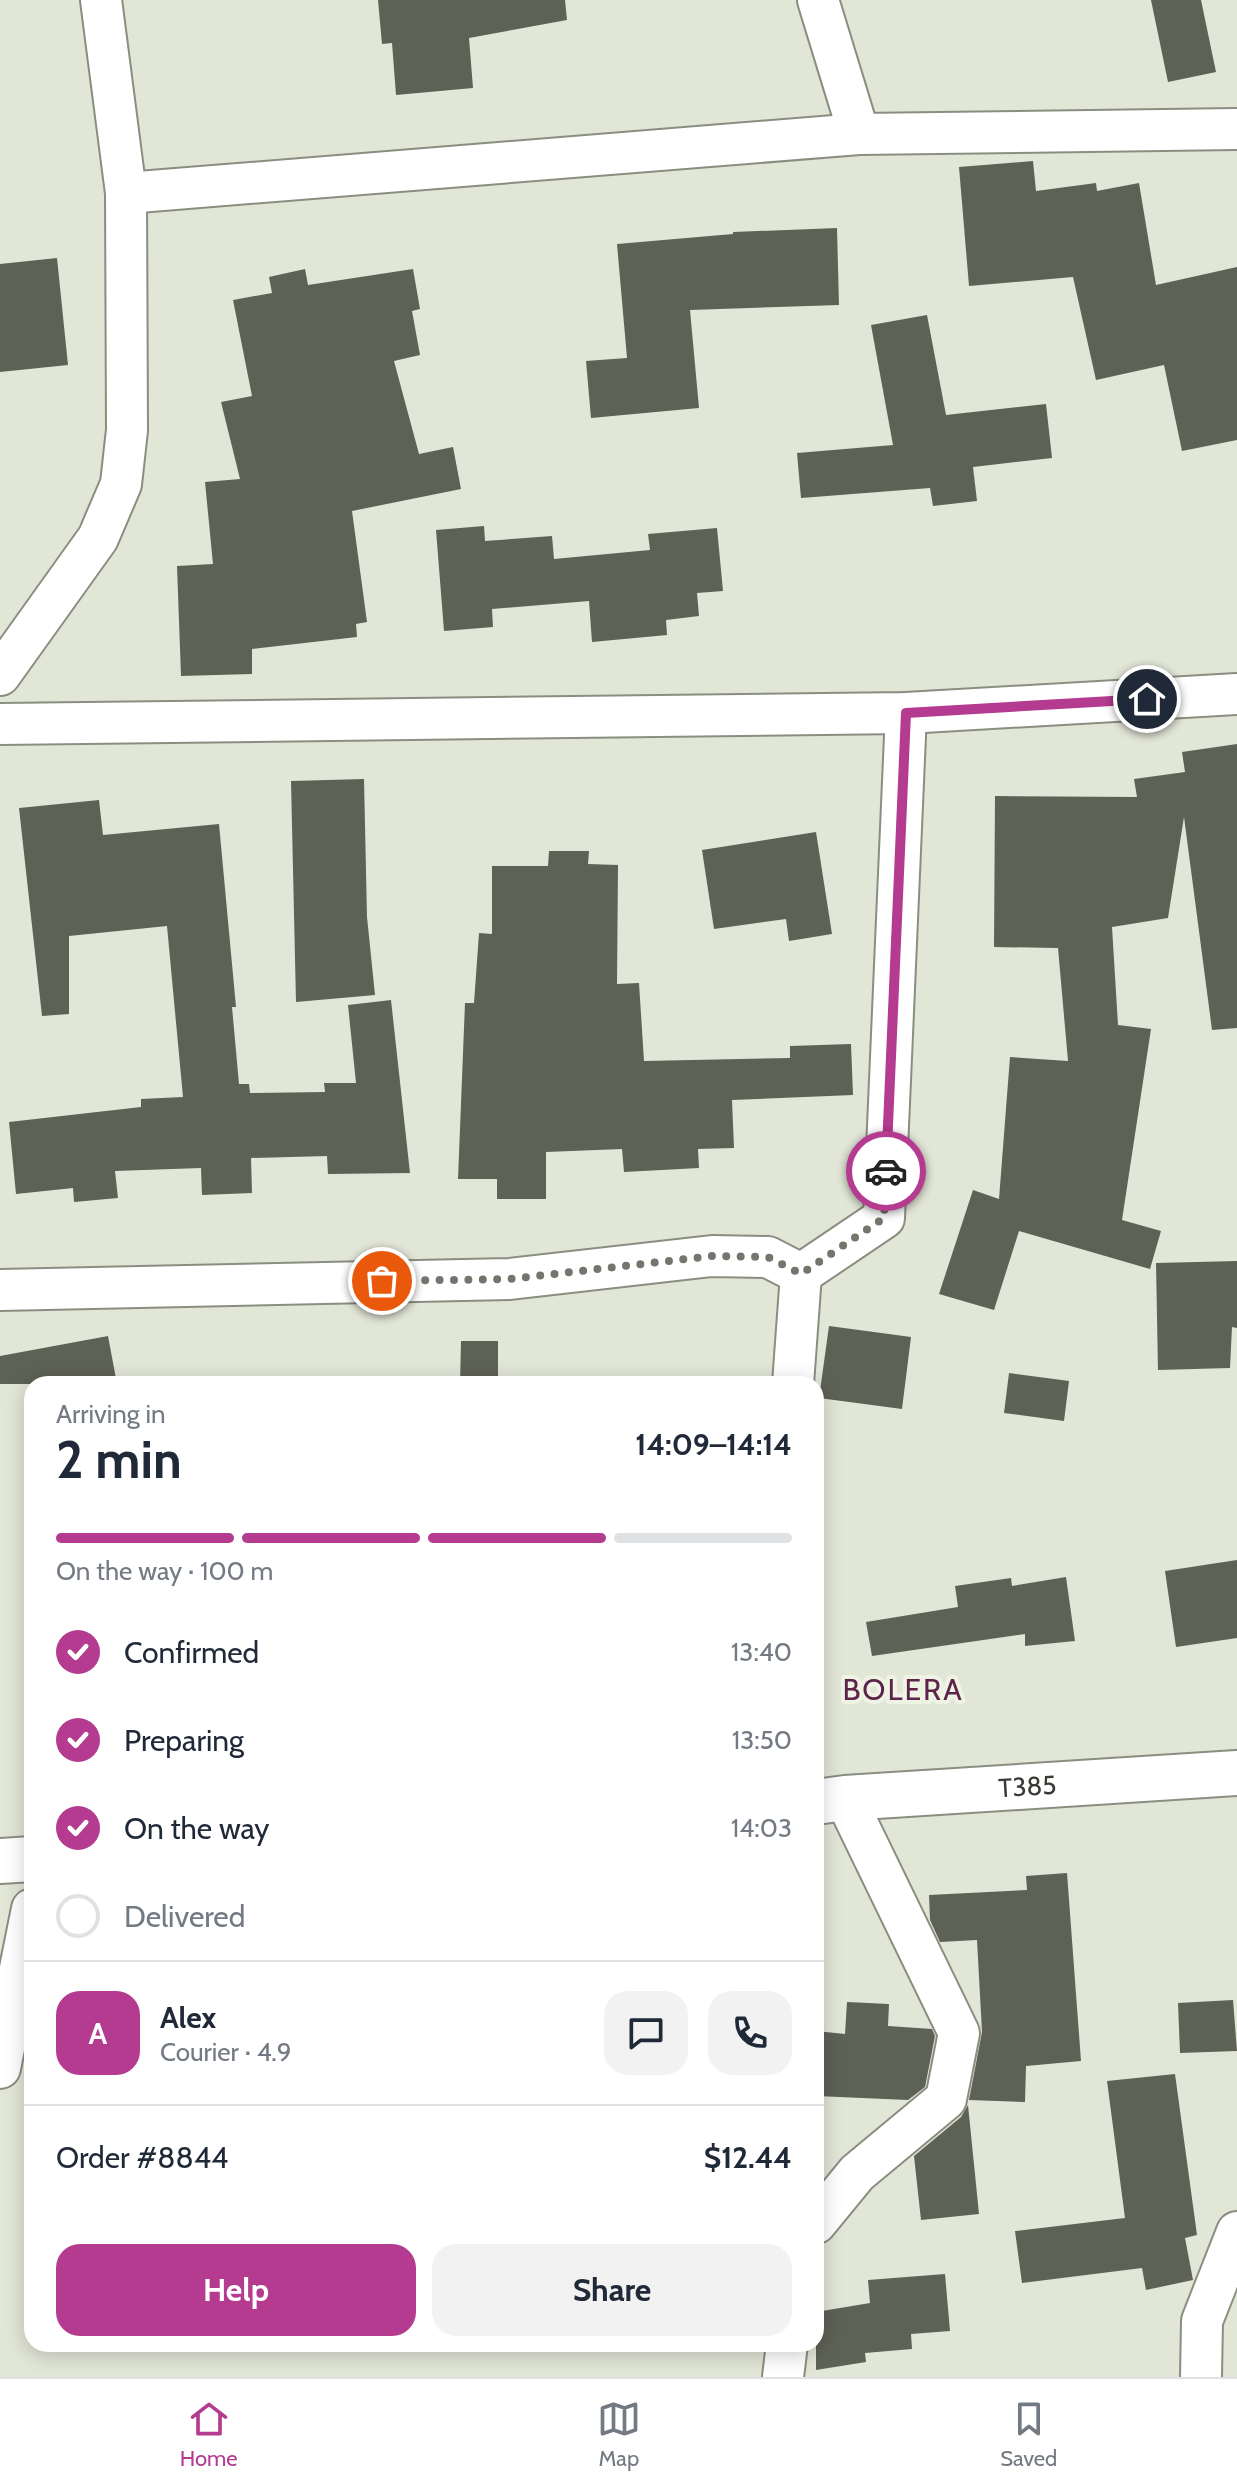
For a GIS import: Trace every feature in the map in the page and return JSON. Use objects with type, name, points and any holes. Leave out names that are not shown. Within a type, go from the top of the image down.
[{"type":"street","points":[[0,675],[98,538],[121,484],[127,430],[126,193],[101,0]]},
{"type":"street","points":[[818,0],[859,134]]},
{"type":"street","points":[[126,193],[859,134],[1237,129]]},
{"type":"street","points":[[0,724],[906,713],[1237,694]]},
{"type":"street","points":[[801,1274],[884,1218],[906,713]]},
{"type":"street","points":[[0,1290],[510,1279],[712,1256],[768,1257],[801,1274]]},
{"type":"street","points":[[794,1376],[801,1274]]},
{"type":"street","name":"T385","points":[[831,1800],[1237,1773]]},
{"type":"street","points":[[824,2213],[857,2173],[946,2099],[959,2033],[831,1800]]},
{"type":"street","points":[[0,1861],[24,1860]]},
{"type":"street","points":[[0,2068],[24,1949]]},
{"type":"street","points":[[1201,2377],[1202,2321],[1237,2232]]},
{"type":"street","points":[[783,2377],[786,2352]]},
{"type":"building","points":[[378,0],[565,0],[567,20],[469,38],[473,88],[396,95],[392,43],[382,44]]},
{"type":"building","points":[[1151,0],[1201,0],[1216,72],[1168,82]]},
{"type":"building","points":[[1033,161],[1036,191],[1096,183],[1097,191],[1139,183],[1156,285],[1237,267],[1237,440],[1182,451],[1164,365],[1096,380],[1073,277],[969,286],[959,167]]},
{"type":"building","points":[[837,228],[839,305],[690,310],[699,408],[591,418],[586,361],[627,358],[617,244],[733,232]]},
{"type":"building","points":[[57,258],[68,365],[0,372],[0,264]]},
{"type":"building","points":[[305,269],[308,285],[413,269],[420,309],[412,311],[420,355],[394,361],[419,454],[453,447],[461,489],[352,511],[367,622],[356,624],[357,637],[252,649],[252,674],[181,676],[177,566],[213,564],[205,482],[240,479],[221,402],[252,396],[233,300],[272,293],[269,277]]},
{"type":"building","points":[[927,315],[946,415],[1046,404],[1052,458],[973,467],[977,501],[933,506],[930,488],[801,498],[797,453],[893,445],[871,325]]},
{"type":"building","points":[[484,526],[485,541],[552,536],[554,559],[650,550],[648,534],[717,528],[723,591],[697,593],[699,616],[666,620],[667,635],[592,642],[589,601],[492,609],[493,627],[444,631],[436,530]]},
{"type":"building","points":[[1237,744],[1237,1028],[1212,1030],[1184,817],[1168,918],[1112,927],[1118,1025],[1151,1029],[1122,1220],[1161,1231],[1150,1269],[1019,1231],[994,1310],[939,1294],[973,1190],[999,1199],[1010,1057],[1068,1061],[1058,948],[994,947],[995,796],[1137,797],[1134,779],[1185,772],[1182,752]]},
{"type":"building","points":[[364,779],[367,917],[375,995],[296,1002],[291,781]]},
{"type":"building","points":[[99,800],[103,835],[219,824],[236,1007],[232,1007],[239,1084],[249,1084],[250,1093],[325,1092],[324,1083],[356,1083],[348,1005],[391,1000],[410,1173],[328,1174],[327,1156],[251,1158],[252,1193],[202,1195],[201,1168],[115,1171],[118,1198],[74,1202],[73,1188],[16,1194],[9,1122],[141,1107],[141,1099],[183,1097],[167,926],[69,936],[69,1014],[42,1016],[19,808]]},
{"type":"building","points":[[816,832],[832,934],[789,941],[786,919],[714,929],[702,850]]},
{"type":"building","points":[[549,851],[589,851],[588,864],[618,865],[617,984],[639,983],[644,1061],[790,1058],[790,1046],[851,1044],[853,1095],[732,1100],[734,1148],[698,1149],[699,1168],[624,1172],[622,1149],[546,1152],[546,1199],[497,1199],[497,1179],[458,1179],[465,1003],[474,1003],[479,933],[492,934],[492,866],[548,866]]},
{"type":"building","points":[[1237,1261],[1237,1328],[1232,1327],[1230,1368],[1158,1370],[1156,1263]]},
{"type":"building","points":[[829,1326],[911,1337],[902,1409],[824,1399],[822,1376]]},
{"type":"building","points":[[108,1336],[116,1376],[24,1376],[24,1384],[0,1384],[0,1356]]},
{"type":"building","points":[[461,1341],[498,1341],[498,1376],[460,1376]]},
{"type":"building","points":[[1009,1373],[1069,1381],[1064,1421],[1004,1413]]},
{"type":"building","points":[[1237,1560],[1237,1638],[1176,1647],[1165,1571]]},
{"type":"building","points":[[1066,1577],[1075,1641],[1025,1646],[1025,1634],[872,1656],[866,1622],[958,1607],[955,1586],[1011,1578],[1012,1586]]},
{"type":"building","points":[[1067,1873],[1081,2061],[1026,2066],[1025,2102],[969,2100],[982,2032],[977,1940],[940,1942],[930,1920],[929,1895],[1027,1890],[1026,1876]]},
{"type":"building","points":[[1233,2000],[1237,2051],[1180,2053],[1178,2003]]},
{"type":"building","points":[[847,2002],[889,2004],[888,2026],[932,2029],[935,2036],[925,2087],[908,2100],[824,2096],[824,2032],[845,2034]]},
{"type":"building","points":[[1175,2074],[1197,2235],[1185,2238],[1193,2280],[1146,2290],[1142,2268],[1022,2283],[1015,2231],[1125,2218],[1107,2081]]},
{"type":"building","points":[[968,2105],[979,2214],[921,2220],[914,2156],[961,2117]]},
{"type":"building","points":[[945,2274],[950,2331],[911,2334],[912,2349],[865,2353],[866,2362],[816,2370],[816,2352],[824,2352],[824,2311],[870,2303],[868,2280]]},
{"type":"way so far","points":[[382,1281],[510,1279],[712,1256],[768,1257],[801,1274],[884,1218],[886,1171]]},
{"type":"district","name":"BOLERA","points":[[903,1690]]},
{"type":"route","points":[[886,1171],[906,713],[1147,699]]}]
